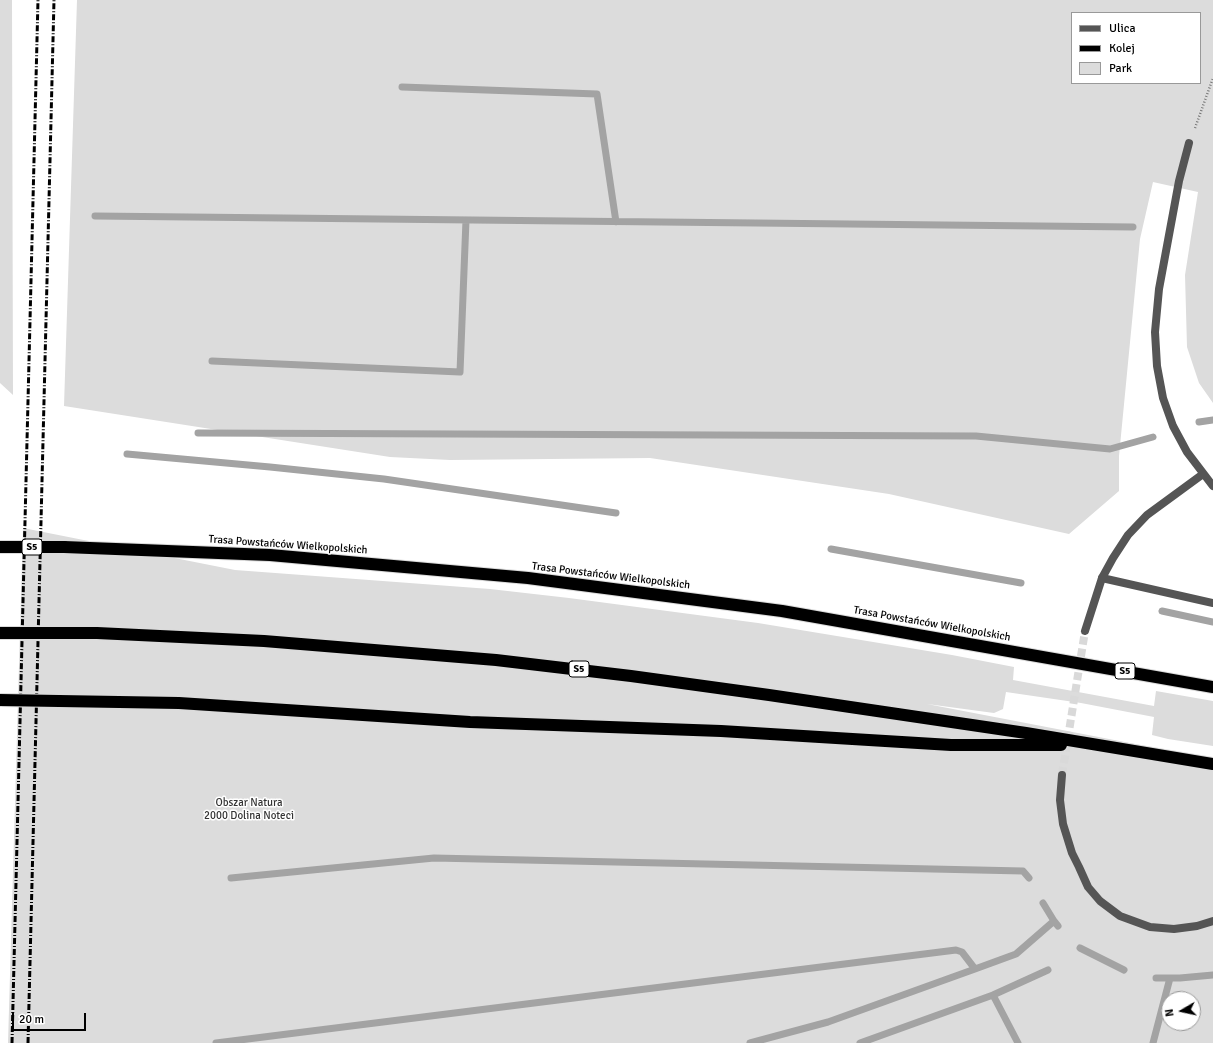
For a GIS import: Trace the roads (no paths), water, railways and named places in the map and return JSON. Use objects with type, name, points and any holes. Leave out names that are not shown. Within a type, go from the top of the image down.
[{"type":"highway","name":"Trasa Powstańców Wielkopolskich","points":[[0,547],[64,547],[270,555],[528,578],[782,611],[1213,687]]},
{"type":"highway","name":"S5","points":[[0,633],[97,633],[264,641],[496,660],[631,676],[904,715],[1213,764]]},
{"type":"highway","points":[[0,700],[179,703],[470,722],[721,731],[951,746],[1094,745]]},
{"type":"street","points":[[1189,144],[1178,181],[1159,288],[1155,332],[1157,366],[1163,398],[1176,432],[1186,452],[1213,486]]},
{"type":"street","points":[[1085,631],[1102,578],[1128,535],[1147,515],[1203,474]]},
{"type":"street","points":[[1102,578],[1213,603]]},
{"type":"street","points":[[1062,774],[1060,800],[1062,824],[1072,853],[1088,887],[1100,901],[1120,916],[1150,927],[1174,928],[1197,926],[1213,921]]},
{"type":"waterway","points":[[402,87],[597,94],[616,222]]},
{"type":"waterway","points":[[95,216],[1133,227]]},
{"type":"waterway","points":[[212,361],[460,372],[466,220]]},
{"type":"waterway","points":[[1199,422],[1213,420]]},
{"type":"waterway","points":[[198,433],[976,436],[1110,449],[1153,437]]},
{"type":"waterway","points":[[127,454],[384,479],[616,513]]},
{"type":"waterway","points":[[831,549],[1021,583]]},
{"type":"waterway","points":[[1162,611],[1213,622]]},
{"type":"waterway","points":[[231,878],[434,858],[1023,871],[1029,878]]},
{"type":"waterway","points":[[1043,903],[1054,921]]},
{"type":"waterway","points":[[216,1043],[956,950],[962,952],[975,969],[1016,954],[1054,921],[1058,926]]},
{"type":"waterway","points":[[1080,948],[1124,970]]},
{"type":"waterway","points":[[750,1043],[828,1022],[975,969]]},
{"type":"waterway","points":[[860,1043],[993,995],[1048,970]]},
{"type":"waterway","points":[[1156,978],[1180,978],[1213,975]]},
{"type":"waterway","points":[[1153,1043],[1170,978]]},
{"type":"waterway","points":[[993,995],[1018,1043]]},
{"type":"tunnel","points":[[1062,775],[1085,631]]},
{"type":"railway","points":[[12,1043],[38,0]]},
{"type":"railway","points":[[28,1043],[54,0]]},
{"type":"park label","name":"Obszar Natura 2000 Dolina Noteci","points":[[249,809]]}]
